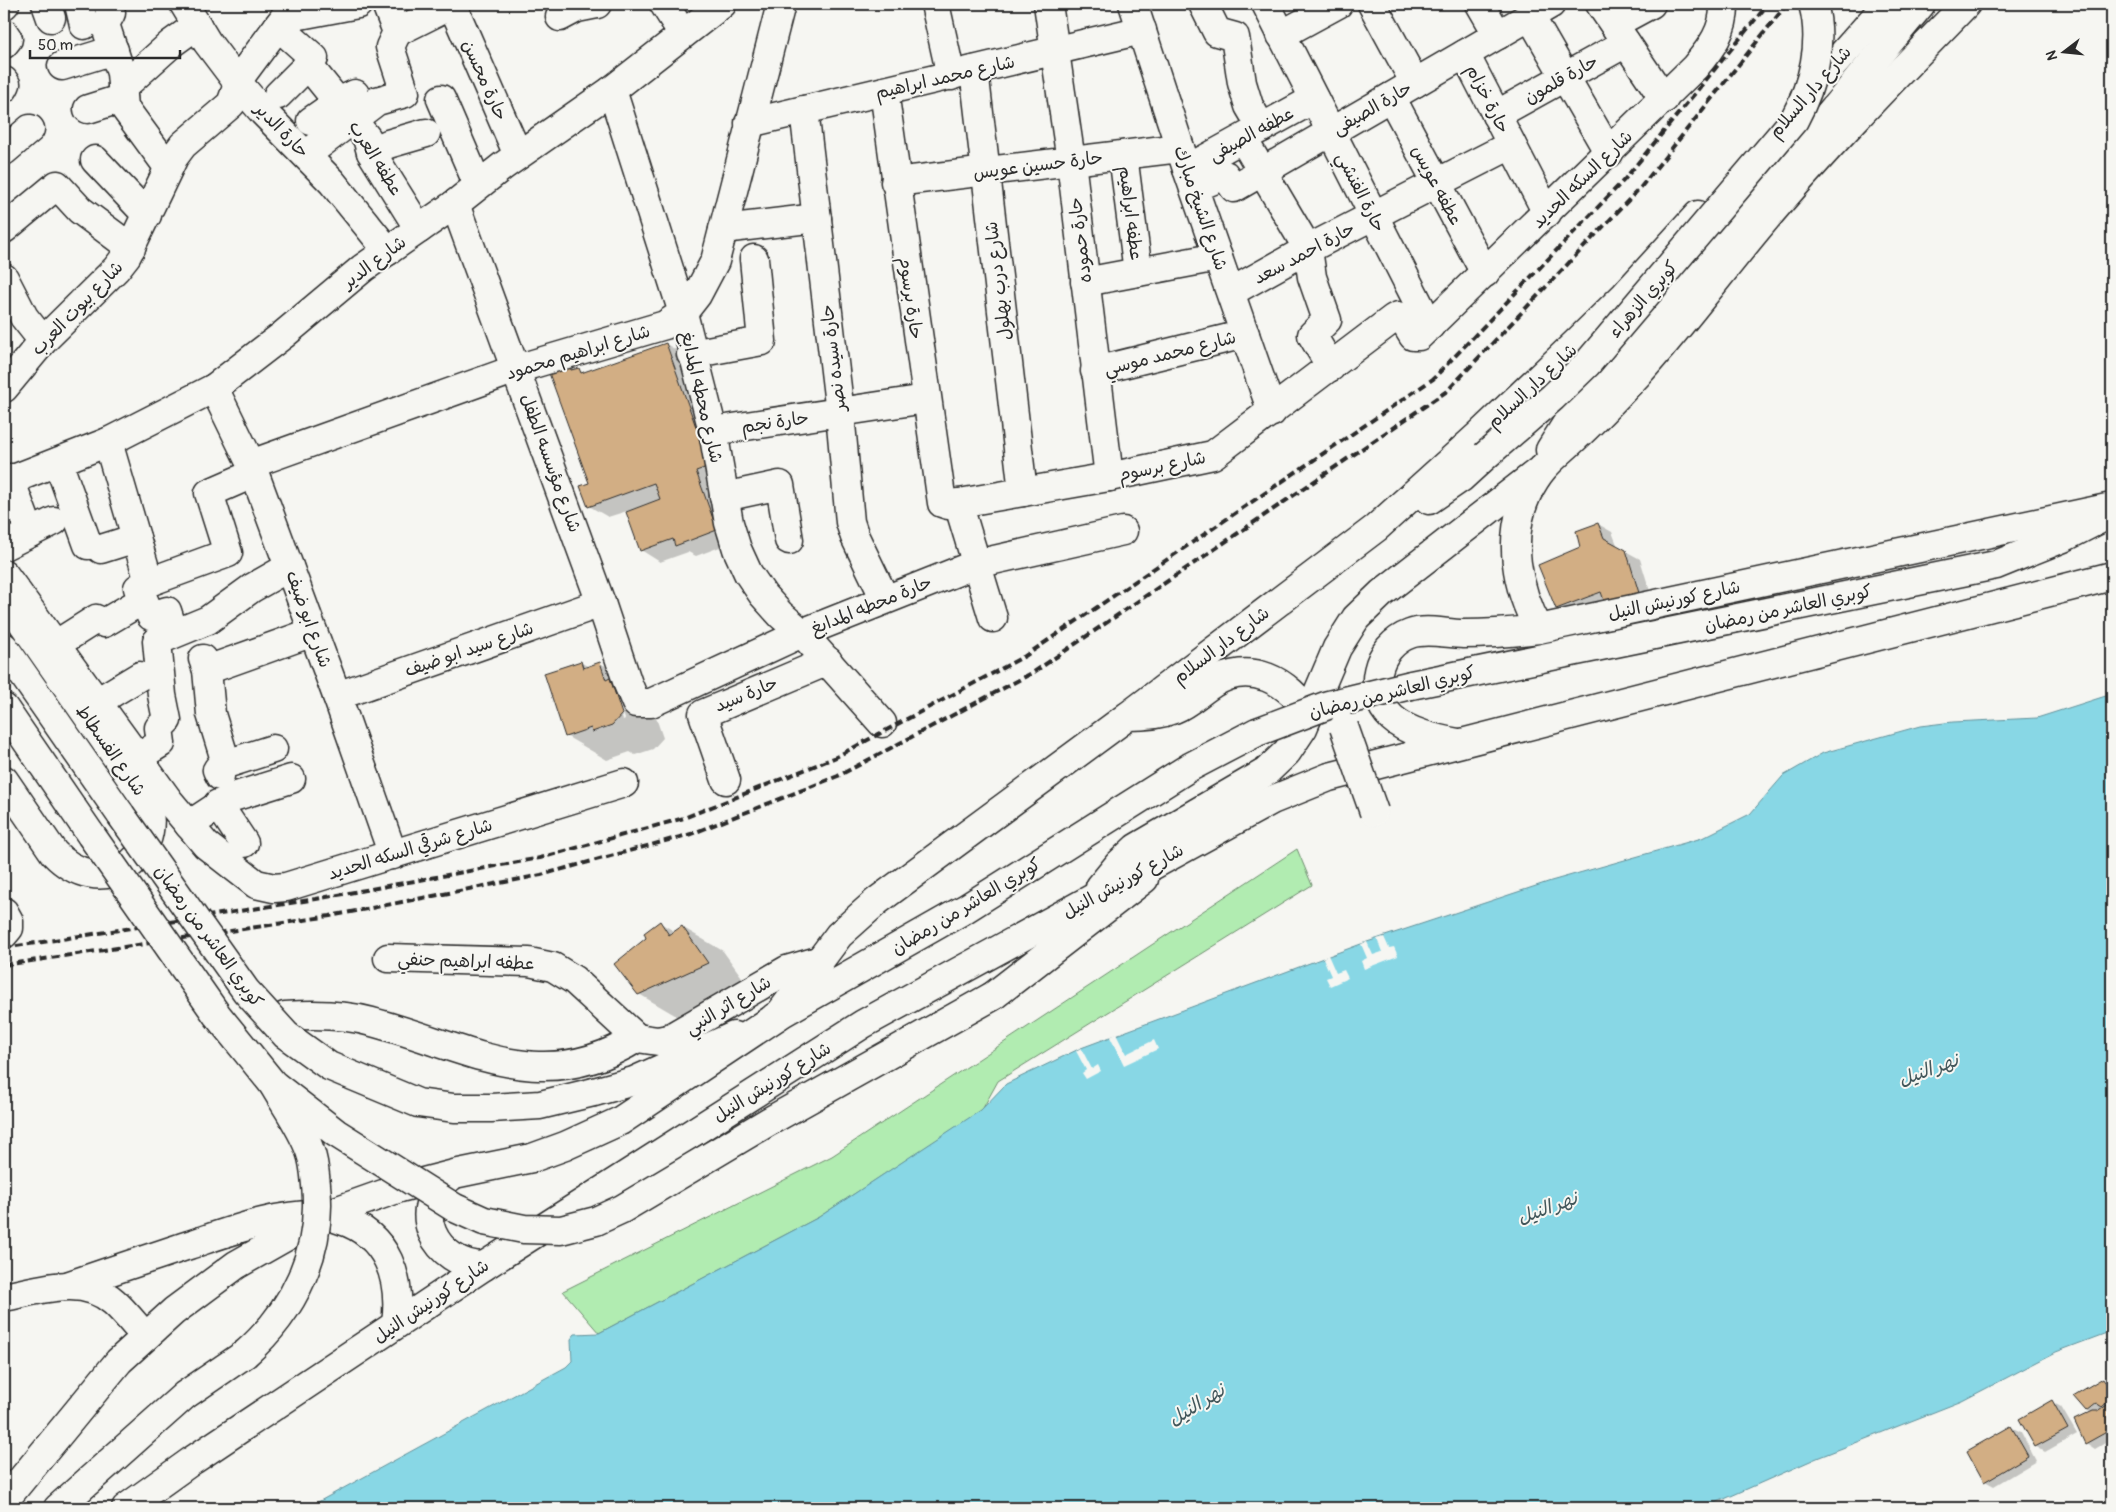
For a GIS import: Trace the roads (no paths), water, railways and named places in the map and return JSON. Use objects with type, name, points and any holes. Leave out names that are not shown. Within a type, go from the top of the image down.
[{"type":"main road","points":[[108,4],[111,12],[104,24],[114,50],[124,107],[168,168]]},
{"type":"main road","points":[[284,16],[358,4]]},
{"type":"main road","points":[[386,4],[397,32]]},
{"type":"main road","points":[[311,121],[405,92],[390,47],[397,32],[452,4]]},
{"type":"main road","name":"حارة محسن","points":[[452,4],[518,155]]},
{"type":"main road","points":[[560,16],[577,8],[597,4]]},
{"type":"main road","points":[[664,4],[683,34]]},
{"type":"main road","name":"شارع محطه المدابغ","points":[[781,4],[715,261],[698,295],[683,313],[713,431],[729,523],[737,549],[748,573],[763,595],[781,615],[802,632],[882,723]]},
{"type":"main road","name":"شارع درب بهلول","points":[[935,4],[962,73],[984,171],[1023,492]]},
{"type":"main road","name":"حارة حموده","points":[[1048,4],[1071,161],[1095,371],[1110,477]]},
{"type":"main road","name":"شارع الشيخ مبارك","points":[[1133,4],[1187,168],[1272,412]]},
{"type":"main road","points":[[1203,4],[1217,32],[1236,37],[1242,83],[1249,106],[1252,133],[1263,171],[1308,249],[1312,277],[1327,320],[1312,335],[1331,367]]},
{"type":"main road","name":"حارة الفنشي","points":[[1266,4],[1374,216],[1423,332]]},
{"type":"main road","points":[[1281,35],[1338,4]]},
{"type":"main road","points":[[1372,4],[1415,83]]},
{"type":"main road","points":[[1480,4],[1498,35]]},
{"type":"main road","name":"حارة قلمون","points":[[1496,115],[1565,77],[1614,24],[1651,4]]},
{"type":"main road","name":"شارع السكه الحديد","points":[[1423,332],[1664,99],[1710,50],[1720,32],[1724,4]]},
{"type":"main road","name":"كوبري الزهراء","points":[[1376,528],[1434,497],[1553,397],[1586,364],[1794,120],[1805,101],[1816,56],[1818,35],[1813,4]]},
{"type":"main road","name":"شارع دار السلام","points":[[1128,716],[1376,528],[1494,422],[1625,295],[1762,148],[1887,4]]},
{"type":"main road","name":"كوبري الزهراء","points":[[1538,471],[1564,425],[1577,407],[1742,218],[1921,4]]},
{"type":"main road","points":[[1095,897],[1109,875],[1136,848],[1266,772],[1287,752],[1303,728],[1342,640],[1356,618],[1368,604],[1538,471],[1592,422],[1638,373],[1764,220],[1858,116],[1966,4]]},
{"type":"main road","name":"شارع الدير","points":[[7,478],[58,462],[108,442],[214,388],[270,345],[363,268],[456,204],[518,155],[612,90],[683,34],[716,5]]},
{"type":"main road","points":[[1541,10],[1565,77],[1609,153]]},
{"type":"main road","name":"حارة الصيفى","points":[[1187,168],[1225,176],[1234,188],[1541,10]]},
{"type":"main road","points":[[88,109],[123,93],[172,43],[191,14]]},
{"type":"main road","name":"حارة الدير","points":[[191,14],[238,83],[263,112],[332,182],[388,251]]},
{"type":"main road","name":"عطفه العرب","points":[[284,16],[314,58],[308,65],[367,138],[371,152],[419,229]]},
{"type":"main road","name":"شارع بيوت العرب","points":[[4,388],[43,341],[116,270],[131,248],[168,168],[183,145],[231,104],[238,83],[284,16]]},
{"type":"main road","points":[[1614,24],[1664,99]]},
{"type":"main road","name":"شارع محمد ابراهيم","points":[[749,123],[1142,30]]},
{"type":"main road","points":[[4,33],[8,39],[4,44]]},
{"type":"main road","points":[[62,66],[114,50]]},
{"type":"main road","name":"حارة خزام","points":[[1465,54],[1546,213]]},
{"type":"main road","points":[[278,95],[308,65]]},
{"type":"main road","points":[[4,81],[6,84],[4,88]]},
{"type":"main road","points":[[612,90],[683,313]]},
{"type":"main road","name":"حارة برسوم","points":[[884,91],[926,400],[950,503],[976,564],[993,618]]},
{"type":"main road","name":"عطفه عويس","points":[[1391,97],[1436,184],[1486,272]]},
{"type":"main road","points":[[441,99],[478,185]]},
{"type":"main road","name":"عطفه الصيفى","points":[[1187,168],[1314,99]]},
{"type":"main road","name":"حارة سيده نصر","points":[[804,110],[840,413],[851,529],[885,599]]},
{"type":"main road","points":[[306,155],[345,111]]},
{"type":"main road","points":[[4,151],[30,129]]},
{"type":"main road","points":[[371,152],[388,144],[426,133]]},
{"type":"main road","name":"حارة احمد سعد","points":[[1230,292],[1308,249],[1511,145]]},
{"type":"main road","name":"حارة حسين عويس","points":[[895,182],[1123,155],[1187,168]]},
{"type":"main road","name":"عطفه ابراهيم","points":[[1123,155],[1138,272]]},
{"type":"main road","points":[[96,160],[147,215]]},
{"type":"main road","points":[[4,229],[57,185],[80,210],[131,248]]},
{"type":"main road","name":"شارع مؤسسه الطفل","points":[[456,204],[601,603],[632,696]]},
{"type":"main road","points":[[723,229],[817,218]]},
{"type":"main road","points":[[1085,282],[1218,257]]},
{"type":"main road","points":[[692,354],[762,341],[754,259]]},
{"type":"main road","points":[[4,278],[24,317],[43,341]]},
{"type":"main road","name":"شارع ابراهيم محمود","points":[[146,591],[228,553],[209,493],[253,469],[516,369],[665,325],[683,313]]},
{"type":"main road","name":"شارع برسوم","points":[[950,503],[1110,477],[1213,455],[1398,316],[1423,332]]},
{"type":"main road","name":"شارع محمد موسي","points":[[1095,371],[1245,334]]},
{"type":"main road","name":"شارع ابو ضيف","points":[[214,388],[253,469],[337,696],[393,855]]},
{"type":"main road","name":"حارة نجم","points":[[713,431],[926,400]]},
{"type":"main road","points":[[108,442],[136,538],[151,616],[166,612],[174,633]]},
{"type":"main road","points":[[58,462],[94,547],[136,538]]},
{"type":"main road","points":[[1538,471],[1521,513],[1516,548],[1519,582],[1539,629]]},
{"type":"main road","points":[[7,478],[30,533]]},
{"type":"main road","points":[[724,497],[780,485],[788,540]]},
{"type":"main road","name":"شارع كورنيش النيل","points":[[1464,744],[1446,741],[1410,729],[1392,718],[1385,710],[1377,690],[1378,668],[1387,650],[1402,637],[1422,631],[1488,634],[1539,629],[2112,507]]},
{"type":"main road","name":"كوبري العاشر من رمضان","points":[[4,647],[246,991],[286,1035],[330,1066],[418,1103],[454,1108],[540,1105],[634,1082],[779,1015],[965,909],[1190,767],[1223,749],[1292,717],[1378,692],[1996,565],[2063,538],[2112,513]]},
{"type":"main road","points":[[4,546],[54,520]]},
{"type":"main road","name":"حارة محطه المدابغ","points":[[632,696],[636,703],[651,703],[802,632],[976,564],[1123,531]]},
{"type":"main road","points":[[137,758],[161,743],[159,728],[168,720],[162,695],[157,640],[208,620],[252,588],[289,567]]},
{"type":"main road","name":"شارع شرقي السكه الحديد","points":[[4,574],[137,758],[188,825],[206,845],[256,884],[274,888],[393,855],[624,783]]},
{"type":"main road","name":"شارع كورنيش النيل","points":[[126,1508],[484,1266],[863,1024],[1244,814],[1300,787],[1329,777],[1464,744],[2112,576]]},
{"type":"main road","points":[[56,645],[96,619],[104,623],[146,591]]},
{"type":"main road","name":"شارع الفسطاط","points":[[4,596],[147,801],[151,815],[151,829],[147,843],[140,855],[130,865],[117,872],[90,875],[76,871],[64,864],[54,853],[4,780]]},
{"type":"main road","name":"شارع سيد ابو ضيف","points":[[337,696],[601,603]]},
{"type":"main road","points":[[244,843],[224,801],[217,767],[248,752],[211,714],[205,665],[313,632]]},
{"type":"main road","name":"حارة سيد","points":[[726,780],[703,714],[828,661]]},
{"type":"main road","points":[[4,1501],[95,1388],[145,1336],[197,1293],[236,1265],[324,1215],[400,1188],[454,1174],[532,1158],[565,1146],[620,1120],[779,1015],[839,935],[877,901],[1128,716],[1158,714],[1173,710],[1223,678],[1246,673],[1272,678],[1284,684],[1294,693],[1309,715]]},
{"type":"main road","points":[[97,702],[140,676]]},
{"type":"main road","points":[[4,708],[217,1014],[274,1084],[310,1151],[315,1173],[317,1220],[314,1243],[300,1285],[276,1323],[245,1354],[185,1395],[58,1508]]},
{"type":"main road","points":[[1344,727],[1374,812]]},
{"type":"main road","points":[[188,825],[224,801],[291,779]]},
{"type":"main road","points":[[274,1084],[336,1133],[455,1208],[477,1218],[524,1229],[561,1230],[596,1221],[622,1209],[768,1122],[993,996],[1185,847]]},
{"type":"main road","name":"عطفه ابراهيم حنفي","points":[[388,958],[529,962],[553,967],[574,980],[637,1038]]},
{"type":"main road","name":"شارع اثر النبي","points":[[637,1038],[658,1041],[668,1039],[787,970],[818,962]]},
{"type":"main road","points":[[285,1016],[327,1015],[371,1022],[500,1062],[533,1067],[567,1066],[586,1062],[621,1048],[637,1038]]},
{"type":"main road","points":[[454,1174],[442,1185],[432,1199],[430,1209],[432,1232],[436,1242],[452,1258],[467,1264],[484,1266]]},
{"type":"main road","points":[[4,1297],[70,1285],[227,1232],[292,1217],[324,1215],[360,1228],[379,1244],[394,1274],[398,1290],[396,1324]]},
{"type":"main road","points":[[70,1285],[89,1288],[105,1295],[115,1303],[145,1336]]},
{"type":"water","name":"نهر النيل","points":[[2112,694],[2112,1331],[2056,1352],[1962,1401],[1817,1458],[1704,1508],[307,1508],[566,1367],[572,1361],[571,1339],[575,1334],[599,1333],[819,1217],[981,1110],[1006,1084],[1081,1048],[1361,944],[1551,881],[1702,838],[1750,814],[1783,776],[1823,753],[1920,726],[1953,722],[2037,718]]},
{"type":"railway","points":[[4,948],[316,899],[540,858],[684,818],[834,758],[1025,656],[1433,379],[1624,180],[1768,4]]},
{"type":"railway","points":[[4,965],[330,916],[541,875],[691,834],[838,776],[1034,672],[1447,391],[1641,187],[1787,4]]}]
